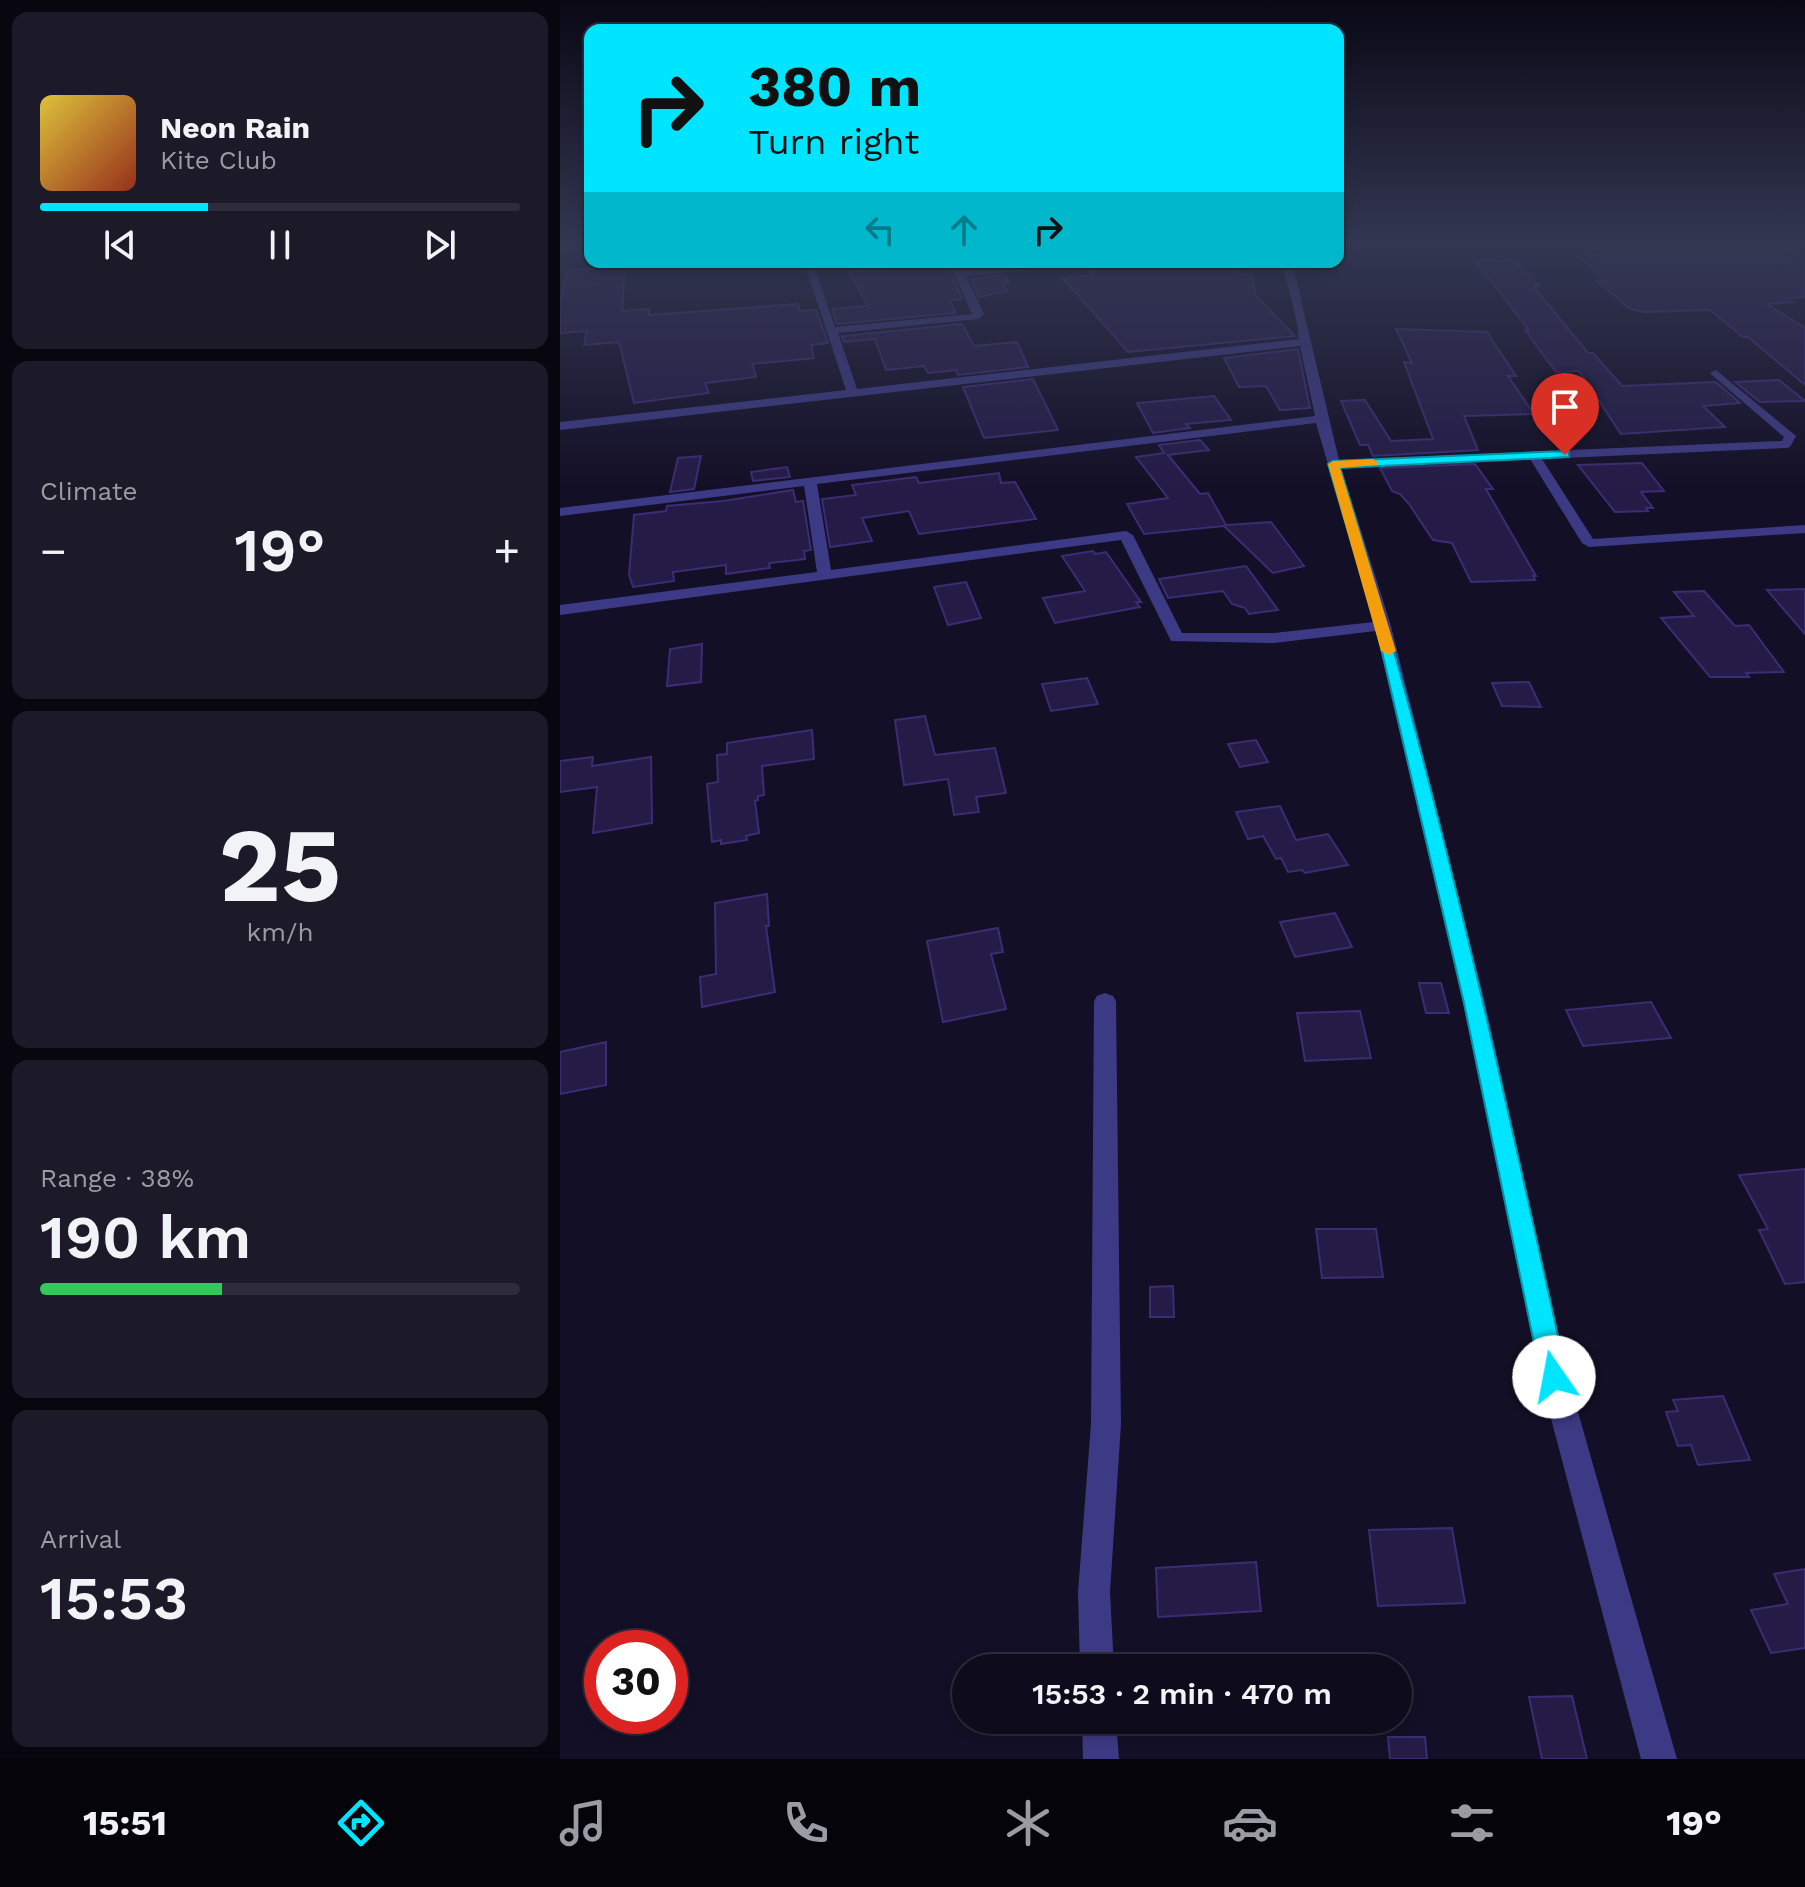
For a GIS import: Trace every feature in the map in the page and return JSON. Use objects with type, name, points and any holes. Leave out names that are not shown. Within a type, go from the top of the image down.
[{"type":"street","points":[[830,325],[853,393]]},
{"type":"street","points":[[832,330],[886,325]]},
{"type":"street","points":[[1303,325],[1321,419],[1383,626],[1474,1003],[1554,1377],[1659,1759]]},
{"type":"street","points":[[560,426],[1304,342]]},
{"type":"street","points":[[1333,464],[1786,444],[1790,436],[1716,373]]},
{"type":"street","points":[[560,512],[1321,419]]},
{"type":"street","points":[[1534,456],[1589,543],[1805,529]]},
{"type":"street","points":[[810,480],[824,573]]},
{"type":"street","points":[[560,610],[1126,535],[1177,638],[1274,638],[1383,626]]},
{"type":"street","points":[[1096,1654],[1094,1592],[1106,1424],[1105,1001]]},
{"type":"street","points":[[1100,1734],[1101,1759]]},
{"type":"building","points":[[560,325],[821,325],[828,343],[811,345],[814,358],[752,364],[756,377],[705,383],[709,393],[634,403],[619,342],[584,345],[587,331],[560,333]]},
{"type":"building","points":[[963,325],[974,346],[1017,342],[1028,367],[958,375],[956,370],[928,373],[924,366],[886,370],[875,339],[844,342],[842,336]]},
{"type":"building","points":[[1104,325],[1284,325],[1295,336],[1128,352]]},
{"type":"building","points":[[1525,325],[1565,325],[1622,386],[1716,382],[1740,403],[1703,406],[1725,427],[1621,434],[1579,371],[1556,372],[1525,330],[1529,330]]},
{"type":"building","points":[[1728,325],[1800,325],[1805,328],[1805,385],[1748,337],[1743,337]]},
{"type":"building","points":[[1396,329],[1487,332],[1516,376],[1508,376],[1534,414],[1464,416],[1478,450],[1373,456],[1368,445],[1360,445],[1341,401],[1365,400],[1391,441],[1433,439],[1404,362],[1412,363]]},
{"type":"building","points":[[1298,349],[1310,408],[1280,410],[1266,386],[1239,387],[1224,358]]},
{"type":"building","points":[[1033,379],[1058,430],[984,438],[963,387]]},
{"type":"building","points":[[1779,380],[1805,401],[1760,402],[1735,382]]},
{"type":"building","points":[[1214,396],[1231,420],[1186,424],[1190,428],[1153,433],[1137,403]]},
{"type":"building","points":[[1200,440],[1209,450],[1168,455],[1200,494],[1208,493],[1226,525],[1271,522],[1304,566],[1273,573],[1224,526],[1144,534],[1127,504],[1168,498],[1136,457],[1164,453],[1159,445]]},
{"type":"building","points":[[701,456],[694,489],[670,492],[678,458]]},
{"type":"building","points":[[1642,463],[1664,491],[1641,492],[1653,508],[1646,508],[1648,511],[1615,512],[1578,465]]},
{"type":"building","points":[[1475,464],[1493,489],[1486,489],[1536,576],[1533,576],[1535,580],[1471,582],[1452,543],[1433,540],[1409,504],[1400,494],[1392,491],[1380,468]]},
{"type":"building","points":[[787,467],[790,477],[753,481],[751,472]]},
{"type":"building","points":[[999,473],[1001,483],[1015,482],[1036,519],[919,534],[909,511],[862,518],[872,541],[830,547],[822,499],[856,495],[852,485],[916,477],[919,483]]},
{"type":"building","points":[[793,490],[796,502],[803,501],[811,550],[804,551],[805,559],[769,563],[770,568],[726,574],[726,565],[673,572],[674,581],[633,587],[629,575],[634,515],[666,511],[667,506]]},
{"type":"building","points":[[1093,551],[1095,554],[1106,552],[1141,602],[1136,602],[1140,607],[1055,623],[1043,598],[1085,591],[1062,556]]},
{"type":"building","points":[[1246,566],[1278,610],[1249,614],[1245,608],[1232,604],[1223,591],[1168,598],[1159,579]]},
{"type":"building","points":[[966,582],[981,618],[948,625],[934,587]]},
{"type":"building","points":[[1805,589],[1805,634],[1767,590]]},
{"type":"building","points":[[1704,591],[1735,626],[1749,625],[1784,672],[1746,673],[1749,677],[1710,677],[1661,618],[1694,616],[1674,592]]},
{"type":"building","points":[[702,644],[701,682],[667,686],[670,649]]},
{"type":"building","points":[[1087,678],[1098,704],[1051,711],[1042,684]]},
{"type":"building","points":[[1529,682],[1541,707],[1502,706],[1492,683]]},
{"type":"building","points":[[925,716],[935,755],[995,748],[1006,793],[976,797],[979,812],[954,815],[948,779],[904,785],[895,720]]},
{"type":"building","points":[[812,730],[814,759],[762,766],[764,795],[758,796],[755,801],[759,833],[746,836],[747,840],[721,844],[721,840],[712,842],[707,784],[718,782],[717,755],[727,754],[727,743]]},
{"type":"building","points":[[1256,740],[1268,762],[1240,767],[1228,744]]},
{"type":"building","points":[[593,757],[592,766],[651,757],[652,823],[593,833],[597,787],[560,792],[560,761]]},
{"type":"building","points":[[1280,806],[1296,840],[1328,834],[1348,865],[1305,873],[1302,870],[1288,872],[1281,858],[1276,859],[1263,836],[1248,839],[1236,812]]},
{"type":"building","points":[[767,894],[769,926],[766,926],[775,992],[702,1007],[700,977],[716,974],[715,903]]},
{"type":"building","points":[[1335,913],[1352,947],[1295,957],[1280,922]]},
{"type":"building","points":[[998,928],[1003,952],[991,954],[1006,1009],[943,1022],[927,941]]},
{"type":"building","points":[[1419,983],[1441,983],[1449,1013],[1426,1013]]},
{"type":"building","points":[[1651,1002],[1671,1038],[1583,1046],[1566,1010]]},
{"type":"building","points":[[1360,1011],[1371,1058],[1305,1061],[1297,1013]]},
{"type":"building","points":[[606,1042],[606,1085],[560,1094],[560,1052]]},
{"type":"building","points":[[1805,1169],[1805,1282],[1785,1284],[1759,1230],[1768,1229],[1739,1175]]},
{"type":"building","points":[[1316,1229],[1376,1229],[1383,1277],[1322,1278]]},
{"type":"building","points":[[1173,1286],[1174,1317],[1150,1317],[1150,1287]]},
{"type":"building","points":[[1723,1396],[1750,1460],[1698,1465],[1691,1445],[1678,1446],[1666,1412],[1678,1411],[1673,1400]]},
{"type":"building","points":[[1452,1528],[1465,1603],[1378,1606],[1369,1530]]},
{"type":"building","points":[[1256,1562],[1261,1611],[1158,1617],[1156,1568]]},
{"type":"building","points":[[1805,1569],[1805,1648],[1771,1653],[1751,1610],[1788,1604],[1774,1574]]},
{"type":"building","points":[[1572,1696],[1587,1759],[1542,1759],[1529,1697]]},
{"type":"building","points":[[1388,1737],[1425,1737],[1427,1759],[1390,1759]]},
{"type":"slow traffic","points":[[1373,463],[1333,464],[1389,651]]},
{"type":"route","points":[[1554,1377],[1474,1003],[1383,626],[1333,464],[1565,455]]}]
